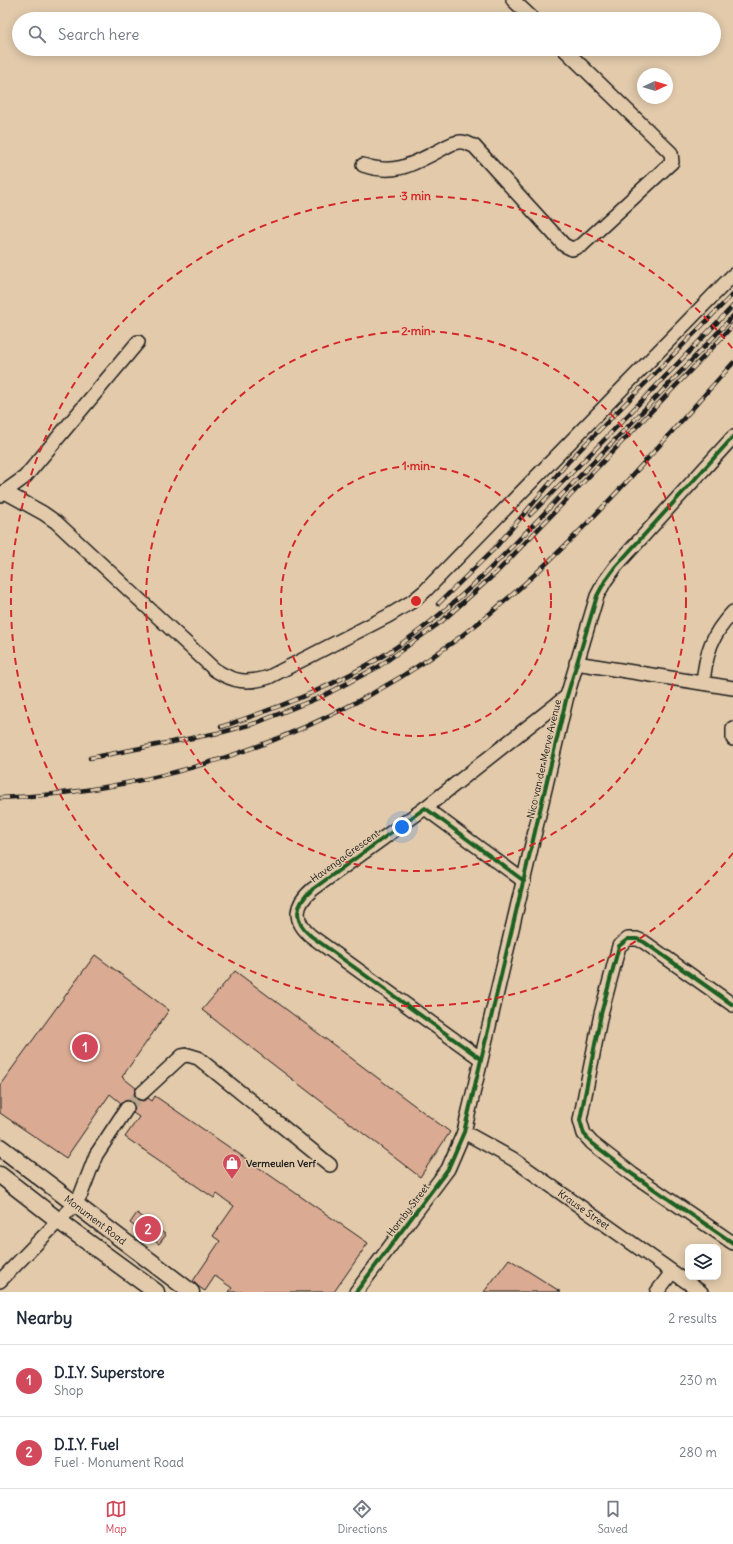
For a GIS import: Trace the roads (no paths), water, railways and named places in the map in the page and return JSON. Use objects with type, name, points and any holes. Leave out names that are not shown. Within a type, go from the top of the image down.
[{"type":"main road","name":"Monument Road","points":[[0,1147],[191,1292]]},
{"type":"main road","points":[[0,1175],[58,1221],[156,1292]]},
{"type":"street","points":[[513,0],[526,12]]},
{"type":"street","points":[[363,165],[375,169],[397,169],[461,141],[474,146],[564,245],[572,249],[582,245],[672,162],[672,157],[671,153],[571,56]]},
{"type":"street","points":[[138,342],[25,476],[3,494],[44,513],[56,522],[214,670],[234,680],[258,681],[269,677],[388,616],[425,591],[733,275]]},
{"type":"street","name":"Nico van der Merve Avenue","points":[[464,1132],[567,696],[592,608],[605,581],[616,566],[733,437]]},
{"type":"street","points":[[703,683],[710,644],[715,634],[733,612]]},
{"type":"street","points":[[576,663],[733,688]]},
{"type":"street","name":"Havenga Crescent","points":[[481,1059],[316,941],[305,932],[298,920],[297,912],[304,897],[313,888],[425,808],[567,696]]},
{"type":"street","points":[[733,728],[733,739]]},
{"type":"street","points":[[425,808],[524,881]]},
{"type":"street","points":[[733,1005],[644,942],[632,938],[624,941],[619,946],[608,987],[581,1108],[580,1120],[584,1134],[592,1143],[632,1174],[733,1243]]},
{"type":"street","points":[[142,1093],[182,1056],[192,1055],[198,1058],[330,1165]]},
{"type":"street","points":[[0,1281],[75,1204],[81,1194],[96,1155],[128,1108]]},
{"type":"street","name":"Krause Street","points":[[464,1132],[513,1159],[701,1292]]},
{"type":"street","name":"Hornby Street","points":[[356,1292],[448,1169],[464,1132]]},
{"type":"street","points":[[657,1292],[672,1272]]},
{"type":"tunnel","points":[[127,1108],[142,1093]]},
{"type":"railway","points":[[438,604],[495,548],[568,462],[733,294]]},
{"type":"railway","points":[[530,515],[733,306]]},
{"type":"railway","points":[[221,727],[307,695],[348,676],[389,652],[440,614],[487,572],[510,549],[733,316]]},
{"type":"railway","points":[[90,758],[223,732],[256,723],[323,696],[378,667],[441,622],[496,573],[733,325]]},
{"type":"railway","points":[[0,798],[70,792],[140,780],[208,763],[274,740],[338,711],[400,677],[458,638],[513,594],[543,567],[599,511],[733,363]]},
{"type":"place","name":"D.I.Y. Superstore","points":[[85,1047]]},
{"type":"place","name":"Vermeulen Verf","points":[[232,1180]]},
{"type":"place","name":"D.I.Y. Fuel","points":[[148,1229]]}]
